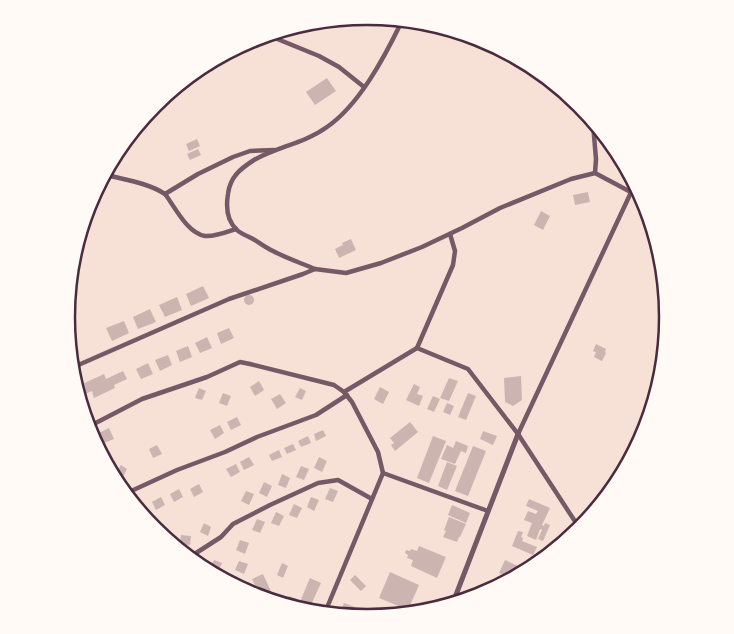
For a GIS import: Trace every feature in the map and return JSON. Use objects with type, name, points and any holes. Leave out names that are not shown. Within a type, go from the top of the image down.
[{"type":"street","points":[[399,27],[381,62],[339,118],[313,136],[256,159],[240,169],[232,179],[227,202],[227,212],[236,229],[272,251],[315,269],[346,273],[381,263],[450,234],[500,208],[571,179],[595,172],[631,192]]},
{"type":"street","points":[[277,39],[319,56],[339,67],[364,87]]},
{"type":"street","points":[[594,132],[595,172]]},
{"type":"street","points":[[165,194],[198,174],[233,157],[250,151],[278,150]]},
{"type":"street","points":[[111,176],[160,190],[165,194],[186,225],[195,232],[206,236],[236,229]]},
{"type":"street","points":[[456,595],[518,434],[631,192]]},
{"type":"street","points":[[132,491],[177,470],[316,415],[417,348],[452,265],[455,250],[450,234]]},
{"type":"street","points":[[79,365],[214,305],[315,269]]},
{"type":"street","points":[[417,348],[468,369],[518,434],[575,521]]},
{"type":"street","points":[[95,423],[142,399],[207,377],[240,362],[334,385],[346,394],[378,452],[383,473],[327,607]]},
{"type":"street","points":[[383,473],[488,511]]},
{"type":"street","points":[[195,553],[221,537],[234,524],[318,483],[338,480],[372,500]]},
{"type":"building","points":[[327,78],[336,91],[315,105],[306,92]]},
{"type":"building","points":[[197,139],[200,146],[189,151],[186,144]]},
{"type":"building","points":[[198,149],[201,155],[190,160],[187,154]]},
{"type":"building","points":[[588,192],[590,202],[575,205],[573,195]]},
{"type":"building","points":[[541,211],[550,216],[543,230],[534,225]]},
{"type":"building","points":[[351,239],[356,250],[339,258],[335,249]]},
{"type":"building","points":[[203,286],[209,298],[191,306],[186,294]]},
{"type":"building","points":[[247,295],[251,295],[254,300],[253,304],[247,305],[244,302],[244,298]]},
{"type":"building","points":[[177,297],[182,310],[165,317],[159,305]]},
{"type":"building","points":[[150,309],[156,322],[138,329],[133,317]]},
{"type":"building","points":[[124,321],[129,333],[112,341],[106,328]]},
{"type":"building","points":[[229,328],[234,338],[221,344],[217,333]]},
{"type":"building","points":[[207,337],[212,348],[200,353],[195,343]]},
{"type":"building","points":[[596,344],[606,349],[602,361],[594,357],[596,352],[593,351]]},
{"type":"building","points":[[188,346],[192,357],[180,362],[176,351]]},
{"type":"building","points":[[168,355],[172,365],[160,371],[155,360]]},
{"type":"building","points":[[148,363],[153,374],[141,379],[136,369]]},
{"type":"building","points":[[123,371],[127,379],[114,385],[115,388],[94,398],[92,391],[85,394],[83,384],[104,374],[106,379]]},
{"type":"building","points":[[521,376],[522,400],[513,406],[505,402],[504,378]]},
{"type":"building","points":[[449,378],[458,381],[449,401],[440,398]]},
{"type":"building","points":[[259,381],[264,390],[255,396],[250,387]]},
{"type":"building","points":[[414,384],[420,387],[417,394],[423,396],[419,406],[406,400]]},
{"type":"building","points":[[380,387],[389,392],[383,404],[374,399]]},
{"type":"building","points":[[199,388],[206,391],[202,400],[195,398]]},
{"type":"building","points":[[300,388],[306,391],[302,400],[295,397]]},
{"type":"building","points":[[223,393],[231,396],[227,406],[219,403]]},
{"type":"building","points":[[468,393],[476,396],[466,420],[458,417]]},
{"type":"building","points":[[280,394],[286,403],[277,409],[271,399]]},
{"type":"building","points":[[433,396],[440,399],[434,412],[427,409]]},
{"type":"building","points":[[447,403],[454,406],[450,415],[443,412]]},
{"type":"building","points":[[237,417],[241,425],[231,430],[227,422]]},
{"type":"building","points":[[410,422],[418,432],[395,451],[391,445],[394,443],[390,438]]},
{"type":"building","points":[[220,425],[224,433],[215,439],[210,430]]},
{"type":"building","points":[[109,428],[114,439],[104,443],[99,433]]},
{"type":"building","points":[[323,430],[326,436],[316,441],[314,434]]},
{"type":"building","points":[[483,431],[497,436],[493,445],[480,439]]},
{"type":"building","points":[[308,436],[311,443],[301,447],[298,441]]},
{"type":"building","points":[[433,436],[446,441],[429,483],[417,478]]},
{"type":"building","points":[[456,441],[468,446],[466,453],[461,451],[455,464],[441,459],[447,445],[453,448]]},
{"type":"building","points":[[293,444],[296,450],[287,454],[284,448]]},
{"type":"building","points":[[157,445],[162,454],[153,458],[149,449]]},
{"type":"building","points":[[473,446],[486,451],[468,496],[455,491]]},
{"type":"building","points":[[279,450],[282,457],[272,461],[269,455]]},
{"type":"building","points":[[249,457],[254,465],[244,470],[240,462]]},
{"type":"building","points":[[319,457],[327,461],[322,472],[314,468]]},
{"type":"building","points":[[447,462],[457,466],[447,490],[438,486]]},
{"type":"building","points":[[236,464],[240,472],[231,477],[226,469]]},
{"type":"building","points":[[121,465],[127,469],[123,477],[118,470]]},
{"type":"building","points":[[301,466],[309,469],[304,480],[296,477]]},
{"type":"building","points":[[282,474],[290,478],[286,488],[278,485]]},
{"type":"building","points":[[264,482],[272,486],[267,497],[259,493]]},
{"type":"building","points":[[199,484],[203,492],[194,497],[190,489]]},
{"type":"building","points":[[330,488],[338,491],[333,502],[325,499]]},
{"type":"building","points":[[179,489],[183,497],[174,502],[170,494]]},
{"type":"building","points":[[246,491],[254,494],[249,505],[241,501]]},
{"type":"building","points":[[161,497],[165,505],[156,510],[152,502]]},
{"type":"building","points":[[311,497],[319,500],[314,511],[307,507]]},
{"type":"building","points":[[529,499],[550,508],[542,525],[544,526],[545,523],[550,525],[543,541],[538,539],[542,530],[540,529],[536,540],[527,536],[532,523],[524,520],[528,511],[536,514],[538,511],[526,506]]},
{"type":"building","points":[[294,504],[302,508],[297,518],[289,515]]},
{"type":"building","points":[[452,505],[470,513],[466,523],[448,515]]},
{"type":"building","points":[[276,512],[284,516],[279,526],[271,523]]},
{"type":"building","points":[[449,517],[466,524],[457,542],[443,537]]},
{"type":"building","points":[[257,519],[265,522],[260,533],[252,530]]},
{"type":"building","points":[[204,523],[211,527],[208,536],[200,532]]},
{"type":"building","points":[[518,531],[523,532],[522,541],[537,547],[533,555],[512,546]]},
{"type":"building","points":[[181,535],[191,536],[190,545],[180,542]]},
{"type":"building","points":[[240,540],[249,543],[245,554],[236,550]]},
{"type":"building","points":[[419,546],[446,557],[437,578],[411,566],[413,560],[407,558],[406,550],[417,551]]},
{"type":"building","points":[[214,560],[222,563],[219,569],[212,564]]},
{"type":"building","points":[[505,560],[519,566],[504,575],[499,573]]},
{"type":"building","points":[[239,561],[248,564],[244,574],[235,570]]},
{"type":"building","points":[[282,563],[288,566],[283,578],[277,575]]},
{"type":"building","points":[[390,572],[419,585],[410,606],[401,607],[379,598]]},
{"type":"building","points":[[263,574],[272,594],[256,587],[252,579]]},
{"type":"building","points":[[355,575],[366,586],[361,591],[350,580]]},
{"type":"building","points":[[310,578],[321,583],[312,603],[300,601]]},
{"type":"building","points":[[289,596],[297,599],[296,600],[288,598]]},
{"type":"building","points":[[344,603],[355,607],[354,608],[342,608]]}]
